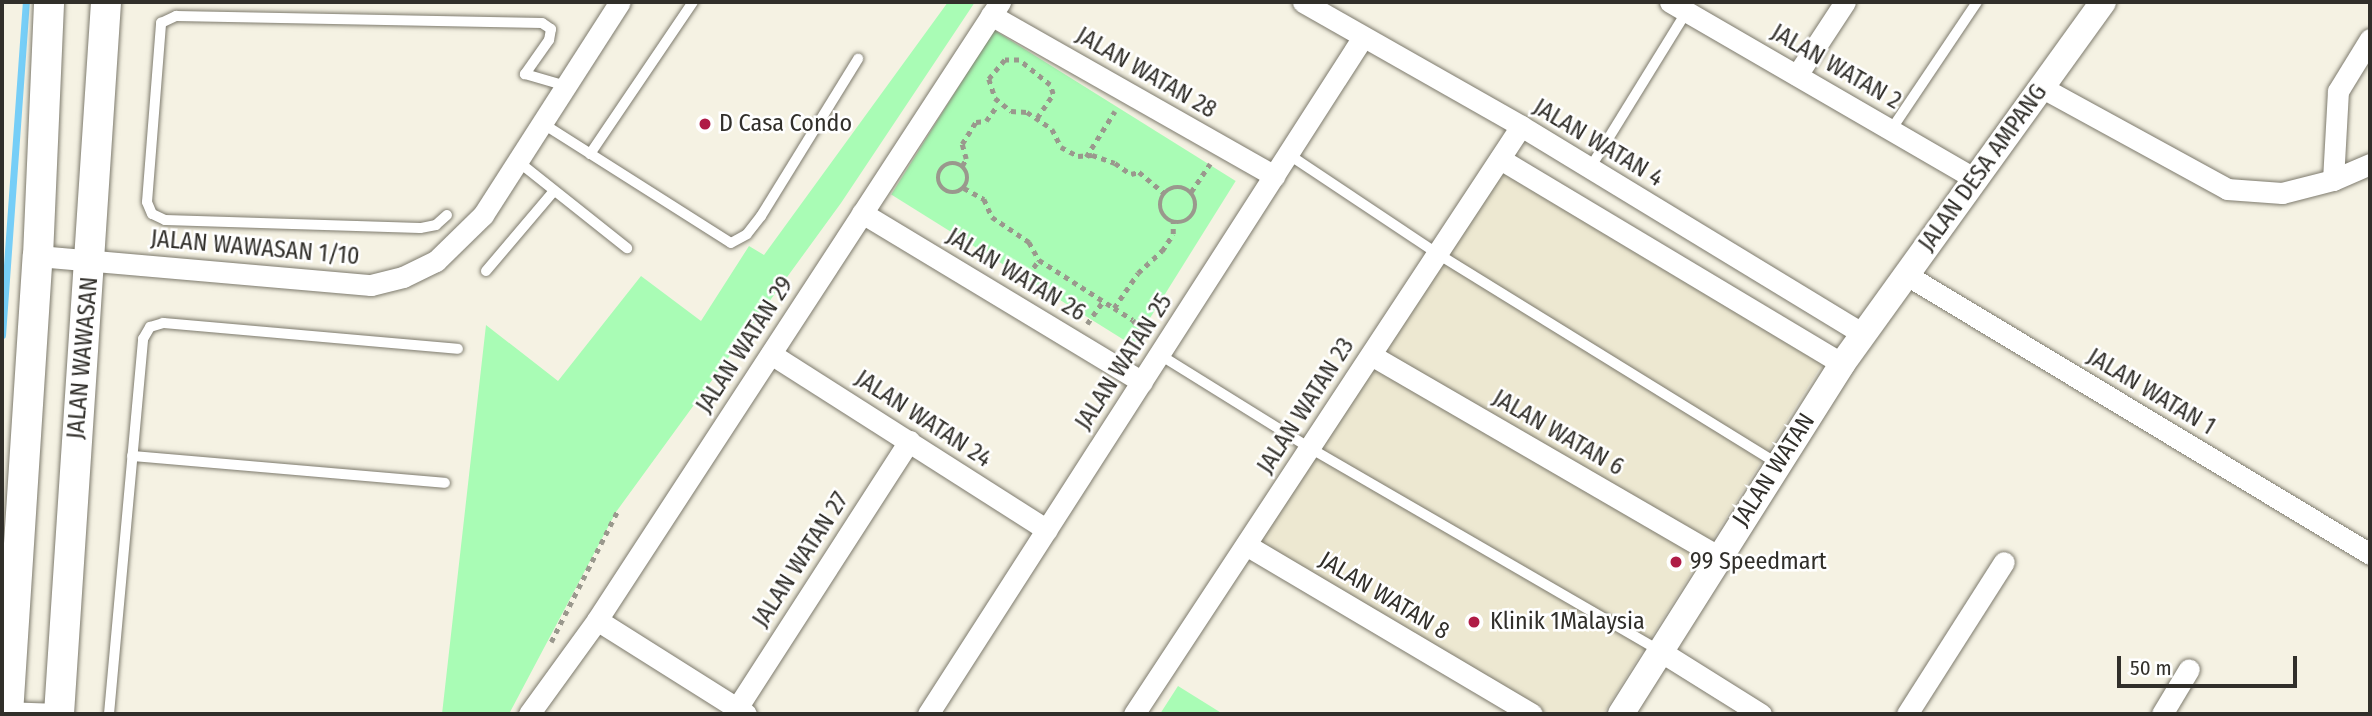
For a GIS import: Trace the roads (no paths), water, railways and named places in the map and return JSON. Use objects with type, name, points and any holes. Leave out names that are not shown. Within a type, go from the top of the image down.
[{"type":"main road","name":"JALAN WAWASAN","points":[[6,713],[6,662],[38,256],[49,2]]},
{"type":"main road","name":"JALAN WAWASAN","points":[[59,714],[71,491],[92,260],[106,2]]},
{"type":"street","name":"JALAN WAWASAN 1/10","points":[[38,256],[372,285],[403,277],[436,261],[483,215],[545,125],[566,86],[620,2]]},
{"type":"street","name":"JALAN WATAN 4","points":[[1303,2],[1521,126],[1863,334]]},
{"type":"street","points":[[1797,75],[1845,2]]},
{"type":"street","name":"JALAN DESA AMPANG","points":[[1863,334],[2103,2]]},
{"type":"street","name":"JALAN WATAN 2","points":[[1678,7],[1975,179]]},
{"type":"street","name":"JALAN WATAN 28","points":[[996,8],[1127,92],[1274,176]]},
{"type":"street","name":"JALAN WATAN 29","points":[[529,714],[597,620],[996,8]]},
{"type":"street","name":"JALAN WATAN 25","points":[[928,714],[1363,37]]},
{"type":"street","points":[[2333,180],[2338,91],[2370,39]]},
{"type":"street","points":[[2041,87],[2227,189],[2282,193],[2333,180],[2370,164]]},
{"type":"street","name":"JALAN WATAN 23","points":[[1134,714],[1521,126]]},
{"type":"street","points":[[1500,159],[1842,363]]},
{"type":"street","name":"JALAN WATAN 26","points":[[862,213],[1142,382]]},
{"type":"street","name":"JALAN WATAN 1","points":[[1905,274],[2370,554]]},
{"type":"street","name":"JALAN WATAN","points":[[1621,714],[1718,556],[1863,334]]},
{"type":"street","name":"JALAN WATAN 24","points":[[771,354],[1046,530]]},
{"type":"street","name":"JALAN WATAN 6","points":[[1371,355],[1718,556]]},
{"type":"street","name":"JALAN WATAN 27","points":[[742,711],[909,441]]},
{"type":"street","name":"JALAN WATAN 8","points":[[1246,545],[1532,714]]},
{"type":"street","points":[[1907,714],[2004,562]]},
{"type":"street","points":[[597,620],[742,711]]},
{"type":"street","points":[[1660,651],[1761,714]]},
{"type":"street","points":[[2161,714],[2189,669]]},
{"type":"street","points":[[6,713],[59,714]]},
{"type":"lane","points":[[590,154],[693,2]]},
{"type":"lane","points":[[1891,130],[1977,2]]},
{"type":"lane","points":[[1590,168],[1678,7]]},
{"type":"lane","points":[[447,215],[436,225],[420,228],[165,220],[152,214],[147,202],[160,23],[176,16],[542,23],[551,29],[549,40],[525,74],[566,86]]},
{"type":"lane","points":[[545,125],[731,243],[747,234],[761,216],[858,60]]},
{"type":"lane","points":[[1288,154],[1438,254],[1778,464]]},
{"type":"lane","points":[[520,163],[553,192],[627,248]]},
{"type":"lane","points":[[486,271],[553,192]]},
{"type":"lane","points":[[110,714],[143,339],[150,327],[163,323],[458,349]]},
{"type":"lane","points":[[1160,355],[1310,448],[1660,651]]},
{"type":"lane","points":[[132,456],[445,483]]},
{"type":"waterway","points":[[2,335],[26,2]]},
{"type":"place","name":"D Casa Condo","points":[[705,124]]},
{"type":"place","name":"99 Speedmart","points":[[1676,562]]},
{"type":"place","name":"Klinik 1Malaysia","points":[[1474,622]]}]
